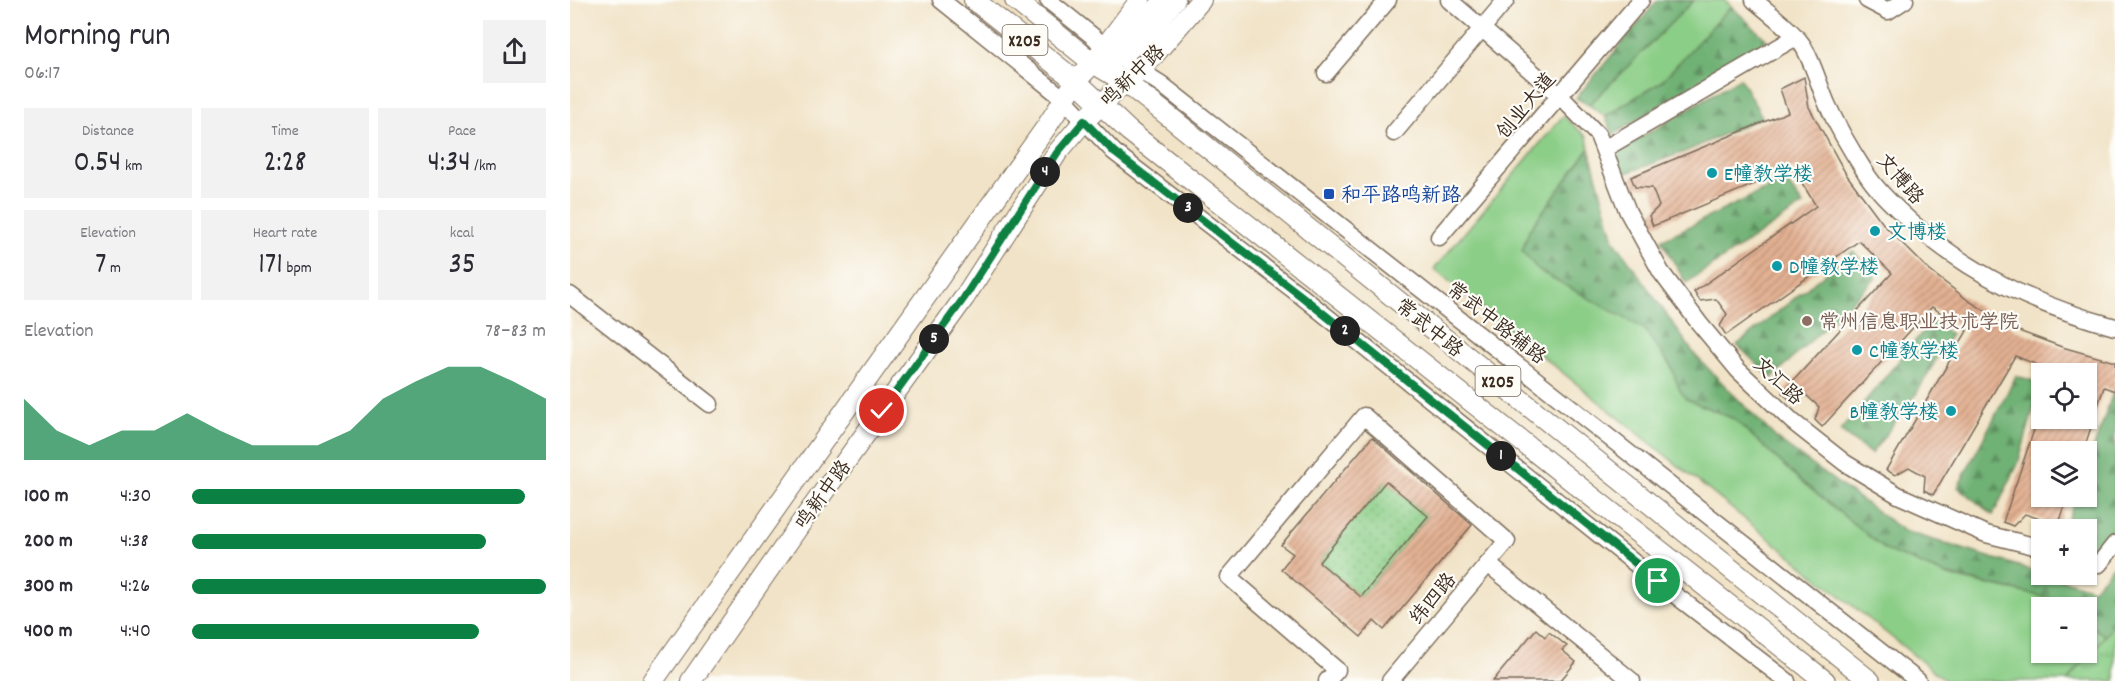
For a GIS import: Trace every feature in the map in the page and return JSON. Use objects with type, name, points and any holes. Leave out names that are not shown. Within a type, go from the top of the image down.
[{"type":"main road","name":"常武中路","points":[[974,0],[1076,81],[1129,131],[1825,681]]},
{"type":"main road","name":"常武中路","points":[[1015,0],[1132,76],[1870,681]]},
{"type":"main road","name":"鸣新中路","points":[[653,681],[1047,126],[1076,81],[1102,57],[1140,0]]},
{"type":"main road","name":"鸣新中路","points":[[691,681],[801,523],[964,298],[1057,153],[1084,121],[1132,76],[1201,0]]},
{"type":"main road","points":[[1076,81],[1084,121]]},
{"type":"street","points":[[941,0],[1064,99],[1114,152],[1290,287],[1640,567],[1787,681]]},
{"type":"street","points":[[1048,0],[1095,38],[1102,57]]},
{"type":"street","points":[[1102,57],[1162,0]]},
{"type":"street","points":[[1102,57],[1154,29],[1178,0]]},
{"type":"street","points":[[1326,73],[1388,0]]},
{"type":"street","name":"文汇路","points":[[1449,0],[1560,96],[1598,135],[1628,212],[1661,272],[1738,370],[1793,422],[1845,463],[1898,495],[1986,534],[2031,545]]},
{"type":"street","points":[[1394,133],[1506,0]]},
{"type":"street","name":"创业大道","points":[[1439,237],[1641,0]]},
{"type":"street","name":"文博路","points":[[1754,0],[1803,45],[1829,108],[1866,173],[1898,209],[1935,243],[1980,273],[2024,297],[2072,315],[2115,327]]},
{"type":"street","points":[[1867,0],[1888,11],[1905,0]]},
{"type":"street","points":[[1604,149],[1796,37]]},
{"type":"street","name":"常武中路辅路","points":[[1132,76],[1161,84],[1918,681]]},
{"type":"street","points":[[570,295],[710,404]]},
{"type":"street","name":"纬四路","points":[[1328,681],[1337,670],[1229,577],[1364,416],[1507,541],[1390,681]]},
{"type":"street","points":[[2097,559],[2115,544]]},
{"type":"street","points":[[1488,564],[1632,681]]},
{"type":"green space","points":[[1658,0],[1694,0],[1589,105],[1576,98]]},
{"type":"green space","points":[[1694,0],[1725,0],[1731,6],[1661,82],[1605,116],[1589,105]]},
{"type":"green space","points":[[1731,6],[1767,40],[1613,135],[1605,116],[1661,82]]},
{"type":"green space","points":[[1740,78],[1762,117],[1687,151],[1621,175],[1617,152]]},
{"type":"green space","points":[[1563,116],[1587,137],[1589,149],[1529,230],[1569,287],[1643,328],[1671,366],[1679,389],[1686,399],[1734,419],[1801,481],[1886,550],[1948,576],[2044,597],[2031,597],[2031,663],[2082,663],[2067,681],[1946,681],[1434,269]]},
{"type":"green space","points":[[1589,149],[1614,240],[1695,355],[1778,440],[1904,531],[2031,570],[2031,585],[2080,585],[2093,589],[2115,564],[2115,624],[2105,636],[2097,630],[2097,597],[2044,597],[1944,574],[1886,550],[1801,481],[1734,419],[1686,399],[1679,389],[1671,366],[1643,328],[1539,271],[1522,251],[1529,230]]},
{"type":"green space","points":[[1785,180],[1803,205],[1686,283],[1661,240]]},
{"type":"green space","points":[[1853,251],[1876,278],[1772,378],[1737,345]]},
{"type":"green space","points":[[1931,322],[1951,334],[1916,394],[1871,454],[1840,431]]},
{"type":"green space","points":[[2016,376],[2031,380],[2031,418],[2018,464],[1993,515],[1958,487]]},
{"type":"green space","points":[[2113,393],[2115,400],[2115,538],[2104,551],[2097,549],[2097,519],[2068,519],[2072,507],[2097,507],[2096,441]]},
{"type":"green space","points":[[1386,481],[1428,516],[1361,597],[1319,562]]},
{"type":"green space","points":[[2115,624],[2115,681],[2067,681],[2082,663],[2097,663],[2097,645]]},
{"type":"green space","points":[[2097,630],[2105,636],[2097,645]]},
{"type":"building","points":[[1804,77],[1809,107],[1846,174],[1884,225],[1930,271],[1969,301],[2016,330],[2062,347],[2115,362],[2115,391],[2104,387],[2097,409],[2097,363],[2033,363],[2015,356],[1933,495],[1924,490],[1925,476],[1909,467],[1895,475],[1886,470],[1967,331],[1932,307],[1822,427],[1815,420],[1819,407],[1805,394],[1790,400],[1782,393],[1892,273],[1859,241],[1726,335],[1720,326],[1727,314],[1716,299],[1700,301],[1694,292],[1816,206],[1793,168],[1653,226],[1649,216],[1659,206],[1652,188],[1635,187],[1631,177],[1788,112],[1780,89]]},
{"type":"building","points":[[2034,429],[2090,429],[2087,441],[2031,441],[2031,507],[2064,507],[2061,519],[2040,519],[2025,514],[2013,526],[2003,522]]},
{"type":"building","points":[[1372,437],[1472,525],[1384,630],[1374,621],[1361,637],[1281,569],[1293,554],[1281,545]],"holes":[[[1386,481],[1428,516],[1361,597],[1319,562]]]},
{"type":"building","points":[[1536,629],[1545,637],[1549,632],[1567,646],[1562,650],[1576,662],[1560,681],[1493,681]]},
{"type":"place","name":"E幢教学楼","points":[[1712,173]]},
{"type":"place","name":"和平路鸣新路","points":[[1329,194]]},
{"type":"place","name":"文博楼","points":[[1875,231]]},
{"type":"place","name":"D幢教学楼","points":[[1777,266]]},
{"type":"place","name":"常州信息职业技术学院","points":[[1807,321]]},
{"type":"place","name":"C幢教学楼","points":[[1857,350]]},
{"type":"place","name":"B幢教学楼","points":[[1951,411]]},
{"type":"route","points":[[882,411],[964,298],[1057,153],[1084,121],[1114,152],[1300,295],[1658,581]]}]
